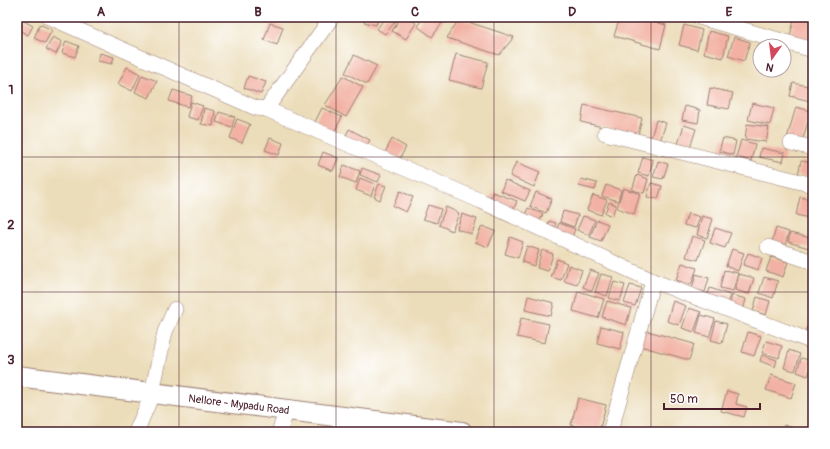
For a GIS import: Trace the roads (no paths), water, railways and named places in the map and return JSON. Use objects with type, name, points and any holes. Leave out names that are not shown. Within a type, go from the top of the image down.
[{"type":"main road","name":"Nellore - Mypadu Road","points":[[17,376],[462,432]]},
{"type":"street","points":[[49,17],[256,108],[266,109],[481,201],[653,281],[813,342]]},
{"type":"street","points":[[266,109],[332,17]]},
{"type":"street","points":[[699,17],[813,50]]},
{"type":"street","points":[[605,133],[813,185]]},
{"type":"street","points":[[790,143],[813,148]]},
{"type":"street","points":[[768,247],[813,262]]},
{"type":"street","points":[[610,432],[653,281]]},
{"type":"street","points":[[136,432],[152,393],[165,332],[175,309]]},
{"type":"street","points":[[280,432],[287,410]]}]
